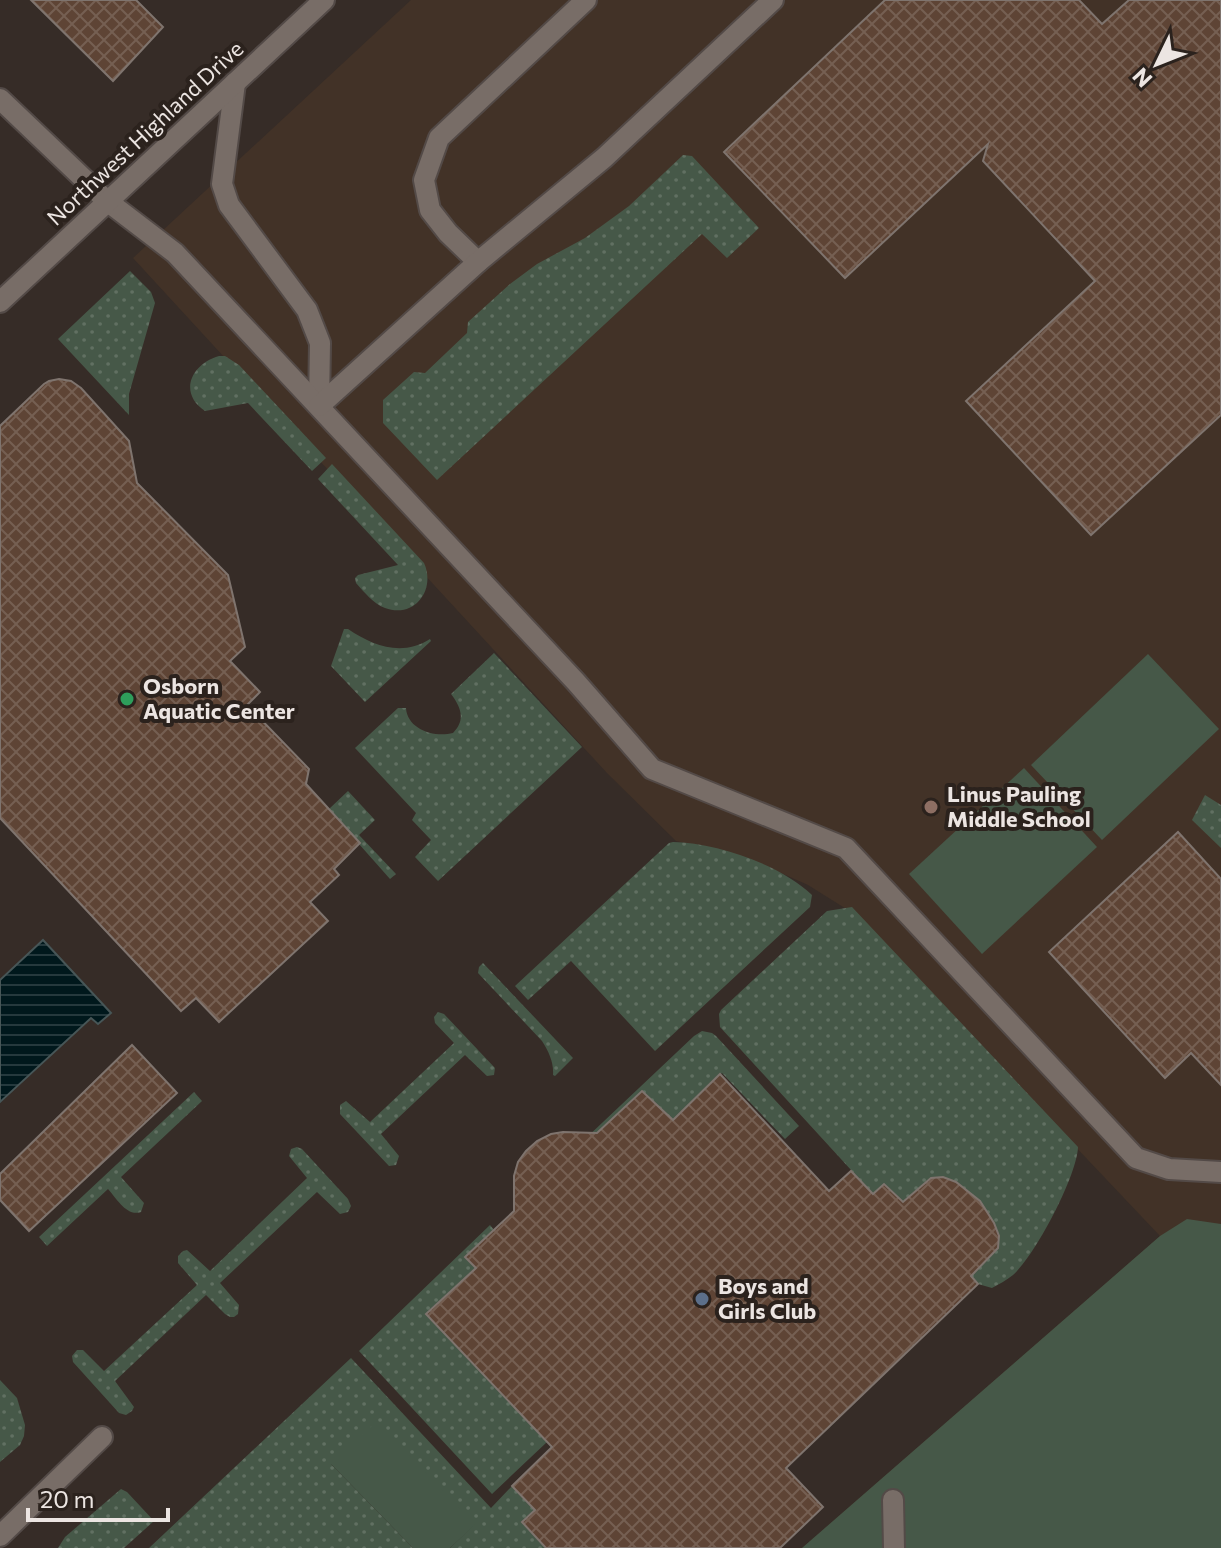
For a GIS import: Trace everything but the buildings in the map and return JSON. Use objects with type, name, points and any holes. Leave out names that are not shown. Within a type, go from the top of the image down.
[{"type":"street","name":"Northwest Highland Drive","points":[[0,302],[324,0]]},
{"type":"street","points":[[478,262],[430,210],[424,180],[439,138],[586,0]]},
{"type":"street","points":[[319,406],[478,262],[604,158],[773,0]]},
{"type":"street","points":[[235,83],[222,184],[229,205],[307,310],[320,343],[319,406]]},
{"type":"street","points":[[0,99],[107,201],[175,253],[576,682],[652,769],[846,848],[1136,1158],[1169,1169],[1221,1172]]},
{"type":"street","points":[[0,1536],[102,1437]]},
{"type":"street","points":[[893,1500],[894,1548]]},
{"type":"shaded area","name":"Linus Pauling Middle School","points":[[411,0],[1221,0],[1221,1548],[802,1548],[1160,1236],[856,915],[808,885],[770,868],[721,851],[676,841],[607,773],[133,258]]},
{"type":"green space","points":[[683,155],[692,156],[759,228],[727,258],[702,234],[437,480],[383,423],[383,400],[414,372],[425,373],[467,333],[468,322],[510,284],[537,264],[585,238],[629,206]]},
{"type":"green space","points":[[130,271],[151,292],[155,303],[129,394],[129,415],[58,339]]},
{"type":"green space","points":[[225,356],[239,365],[326,458],[312,471],[248,403],[205,411],[197,404],[190,388],[191,380],[201,365]]},
{"type":"green space","points":[[332,464],[424,563],[427,573],[425,592],[414,605],[396,610],[385,608],[373,601],[356,583],[358,575],[398,565],[318,479]]},
{"type":"green space","points":[[344,629],[388,647],[409,647],[431,641],[365,702],[331,666]]},
{"type":"green space","points":[[494,653],[582,747],[438,881],[415,857],[431,840],[412,820],[416,813],[355,748],[398,708],[406,708],[411,721],[423,730],[438,734],[453,733],[460,723],[461,714],[451,694]]},
{"type":"green space","points":[[1148,654],[1219,729],[1102,840],[1031,765]]},
{"type":"green space","points":[[1024,768],[1097,847],[982,954],[909,874]]},
{"type":"green space","points":[[348,791],[375,820],[359,835],[396,874],[390,879],[329,809]]},
{"type":"green space","points":[[1205,795],[1221,805],[1221,848],[1192,820]]},
{"type":"green space","points":[[673,842],[708,846],[765,865],[812,895],[810,907],[655,1051],[571,961],[528,1000],[515,986]]},
{"type":"green space","points":[[852,907],[1078,1147],[1071,1177],[1043,1234],[1013,1275],[992,1288],[978,1284],[971,1276],[999,1236],[978,1200],[943,1177],[903,1202],[884,1185],[873,1194],[720,1027],[721,1010],[827,911]]},
{"type":"green space","points":[[483,963],[573,1058],[555,1076],[542,1041],[478,973]]},
{"type":"green space","points":[[438,1012],[444,1014],[495,1068],[494,1075],[487,1076],[465,1055],[381,1134],[399,1156],[396,1165],[389,1166],[340,1114],[340,1105],[346,1101],[370,1122],[454,1043],[435,1023],[434,1017]]},
{"type":"green space","points":[[702,1031],[716,1036],[799,1126],[785,1139],[722,1073],[673,1120],[642,1091],[587,1142],[584,1140],[694,1036]]},
{"type":"green space","points":[[194,1092],[202,1101],[121,1177],[144,1203],[141,1212],[127,1210],[108,1189],[47,1246],[39,1237]]},
{"type":"green space","points":[[297,1147],[348,1199],[351,1206],[348,1212],[340,1214],[317,1192],[220,1283],[239,1305],[238,1314],[230,1317],[206,1295],[115,1381],[134,1407],[126,1415],[119,1413],[73,1362],[72,1356],[77,1350],[83,1350],[104,1371],[197,1285],[178,1263],[178,1256],[187,1250],[210,1271],[307,1178],[289,1156],[291,1149]]},
{"type":"green space","points":[[1187,1219],[1221,1224],[1221,1548],[802,1548],[1160,1236]]},
{"type":"green space","points":[[490,1225],[494,1230],[465,1257],[476,1268],[426,1314],[547,1442],[492,1494],[359,1351]]},
{"type":"green space","points":[[351,1358],[491,1508],[512,1486],[535,1510],[546,1548],[450,1548],[474,1525],[331,1464],[413,1548],[149,1548]]},
{"type":"green space","points":[[0,1380],[17,1398],[25,1425],[20,1445],[0,1462]]},
{"type":"green space","points":[[377,1421],[475,1525],[450,1548],[413,1548],[331,1464]]},
{"type":"green space","points":[[121,1489],[154,1521],[124,1548],[58,1548],[65,1537]]},
{"type":"water","points":[[43,940],[111,1013],[98,1024],[91,1018],[0,1102],[0,980]]},
{"type":"place","name":"Osborn Aquatic Center","points":[[127,699]]},
{"type":"place","name":"Linus Pauling Middle School","points":[[931,807]]},
{"type":"place","name":"Boys and Girls Club","points":[[702,1299]]}]
